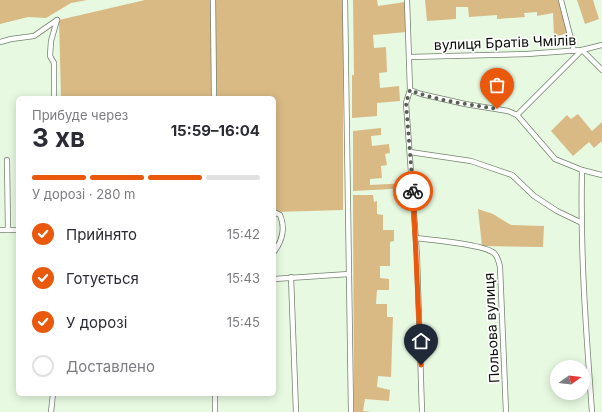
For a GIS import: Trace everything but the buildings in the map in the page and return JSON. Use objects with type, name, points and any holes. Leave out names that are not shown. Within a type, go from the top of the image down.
[{"type":"street","points":[[213,0],[214,96]]},
{"type":"street","points":[[345,0],[351,412]]},
{"type":"street","points":[[407,0],[410,90],[406,103],[416,238],[422,412]]},
{"type":"street","points":[[561,0],[574,51]]},
{"type":"street","points":[[0,42],[34,36],[57,20],[51,41],[50,56],[54,63],[54,96]]},
{"type":"street","name":"вулиця Братів Чмілів","points":[[409,57],[527,54],[574,51],[602,45]]},
{"type":"street","points":[[517,115],[582,50],[602,70]]},
{"type":"street","points":[[410,90],[465,104],[508,111],[517,115],[555,159],[602,176]]},
{"type":"street","points":[[410,152],[471,162],[512,175],[534,196],[557,211],[580,222]]},
{"type":"street","points":[[7,160],[8,230]]},
{"type":"street","points":[[582,170],[580,222],[592,412]]},
{"type":"street","points":[[276,213],[280,215],[284,223],[281,242],[276,249]]},
{"type":"street","points":[[0,230],[16,230]]},
{"type":"street","name":"Польова вулиця","points":[[416,238],[478,247],[493,252],[498,257],[500,267],[506,412]]},
{"type":"street","points":[[276,279],[349,274]]},
{"type":"street","points":[[291,277],[296,412]]},
{"type":"street","points":[[51,412],[53,396]]},
{"type":"street","points":[[215,396],[216,412]]},
{"type":"shaded area","points":[[0,0],[87,0],[71,3],[46,18],[28,17],[0,24]]},
{"type":"shaded area","points":[[145,0],[343,0],[343,210],[276,212],[276,96],[61,96],[59,20]]},
{"type":"shaded area","points":[[353,0],[377,0],[378,6],[405,2],[407,32],[373,35],[374,48],[386,47],[387,72],[379,73],[380,88],[399,86],[400,101],[377,103],[377,116],[352,118],[352,75],[354,75]]},
{"type":"shaded area","points":[[425,0],[563,0],[572,32],[554,37],[553,13],[537,16],[537,12],[524,13],[525,17],[497,19],[497,15],[469,17],[468,7],[456,7],[456,19],[427,21]]},
{"type":"shaded area","points":[[577,0],[593,0],[599,19],[585,24]]},
{"type":"shaded area","points":[[578,114],[592,131],[602,122],[602,141],[594,148],[589,142],[573,156],[551,131],[567,115],[571,119]]},
{"type":"shaded area","points":[[381,128],[381,135],[371,136],[372,146],[389,144],[390,153],[385,154],[387,165],[381,166],[382,178],[370,179],[370,185],[409,183],[410,188],[353,191],[353,131]]},
{"type":"shaded area","points":[[353,195],[373,195],[374,202],[377,201],[377,214],[383,215],[383,230],[394,230],[394,241],[390,242],[390,266],[380,266],[380,278],[389,279],[389,290],[377,290],[376,304],[387,304],[387,317],[393,317],[391,377],[378,376],[377,387],[390,390],[389,401],[365,399],[363,411],[371,412],[354,412]]},
{"type":"shaded area","points":[[478,209],[493,214],[511,225],[544,226],[543,247],[482,246]]},
{"type":"way so far","points":[[413,191],[406,103],[410,90],[465,104],[497,109]]},
{"type":"route","points":[[413,191],[421,365]]}]
